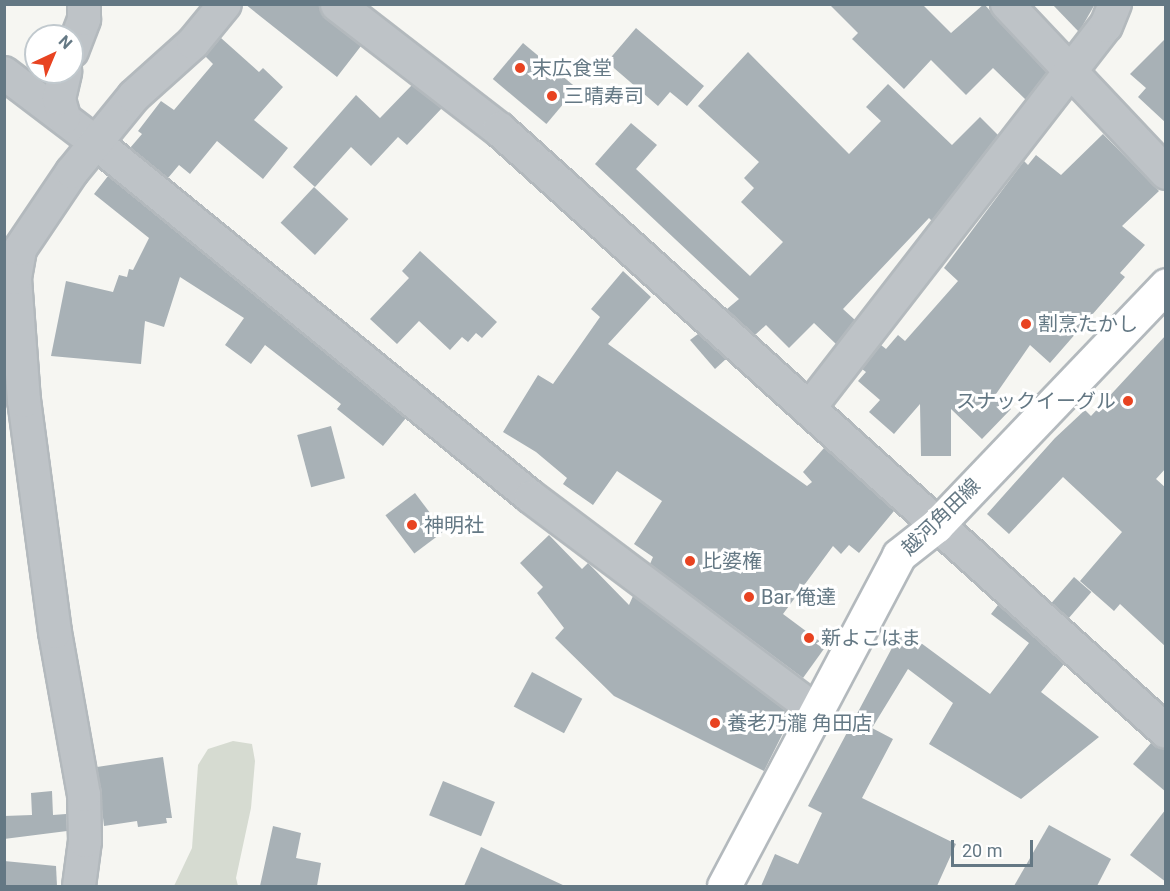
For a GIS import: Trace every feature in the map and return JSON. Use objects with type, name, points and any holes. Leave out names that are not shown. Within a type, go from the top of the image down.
[{"type":"main road","name":"越河角田線","points":[[724,886],[815,710],[899,555],[936,526],[1166,285]]},
{"type":"street","points":[[82,24],[84,4]]},
{"type":"street","points":[[79,886],[84,841],[84,795],[55,632],[25,412],[15,278],[20,249],[32,228],[95,142],[134,96],[193,44],[225,4]]},
{"type":"street","points":[[337,4],[499,129],[810,407],[936,526],[1166,731]]},
{"type":"street","points":[[1007,4],[1166,172]]},
{"type":"street","points":[[810,407],[1106,26],[1115,4]]},
{"type":"street","points":[[4,74],[64,117],[531,497],[815,710]]},
{"type":"street","points":[[62,84],[59,99],[64,117]]},
{"type":"shaded area","points":[[233,741],[252,744],[255,761],[251,808],[236,878],[238,886],[174,886],[192,848],[198,765],[208,749]]},
{"type":"building","points":[[245,4],[319,4],[325,18],[361,46],[337,77]]},
{"type":"building","points":[[829,4],[922,4],[951,33],[984,4],[1047,73],[1026,100],[993,68],[966,95],[931,60],[904,89],[852,39],[858,33]]},
{"type":"building","points":[[1052,4],[1095,4],[1079,32]]},
{"type":"building","points":[[636,28],[704,86],[687,106],[670,92],[658,106],[607,62]]},
{"type":"building","points":[[221,38],[259,72],[263,68],[283,87],[254,120],[288,148],[263,179],[217,141],[190,174],[179,165],[168,178],[130,148],[142,134],[138,131],[161,101],[174,110],[213,64],[205,56]]},
{"type":"building","points":[[1166,38],[1166,123],[1138,97],[1146,88],[1130,74]]},
{"type":"building","points":[[523,43],[577,88],[546,124],[493,79]]},
{"type":"building","points":[[748,52],[849,154],[881,121],[866,107],[888,84],[952,145],[980,117],[998,135],[932,221],[929,218],[843,309],[855,320],[836,344],[814,323],[789,348],[766,325],[755,335],[727,309],[739,299],[595,164],[631,123],[657,145],[636,169],[750,276],[783,242],[741,202],[754,188],[744,178],[759,162],[698,106]]},
{"type":"building","points":[[412,85],[442,108],[407,145],[398,137],[371,166],[351,147],[315,187],[293,167],[356,95],[380,118]]},
{"type":"building","points":[[1103,134],[1159,191],[1122,226],[1145,245],[1120,273],[1125,277],[1050,363],[1030,345],[996,394],[1011,409],[982,439],[951,409],[951,456],[921,456],[920,404],[894,434],[869,412],[880,400],[858,381],[866,372],[862,369],[881,345],[886,349],[898,335],[905,341],[958,281],[944,268],[1024,161],[1028,165],[1036,155],[1061,175]]},
{"type":"building","points":[[108,176],[406,418],[383,446],[337,409],[341,404],[265,345],[251,364],[225,345],[244,318],[180,277],[164,327],[145,321],[141,364],[51,356],[66,281],[113,292],[119,275],[127,277],[129,269],[133,270],[149,238],[94,194]]},
{"type":"building","points":[[314,187],[348,219],[315,255],[281,223]]},
{"type":"building","points":[[420,251],[497,322],[482,338],[476,333],[468,342],[462,337],[450,350],[419,321],[397,344],[370,319],[409,278],[402,271]]},
{"type":"building","points":[[623,271],[651,297],[608,344],[807,486],[812,482],[803,472],[824,448],[894,511],[859,553],[849,545],[841,554],[833,546],[783,614],[826,646],[803,678],[650,564],[653,557],[634,544],[662,501],[617,471],[593,505],[563,484],[567,478],[536,452],[503,432],[538,375],[553,384],[600,317],[591,309]]},
{"type":"building","points":[[698,334],[726,359],[715,369],[690,340]]},
{"type":"building","points":[[1166,335],[1166,468],[1156,479],[1166,488],[1166,647],[1120,604],[1114,611],[1080,581],[1122,532],[1063,477],[1009,534],[987,514],[1055,438],[1085,410],[1091,416]]},
{"type":"building","points":[[331,426],[345,478],[311,487],[297,435]]},
{"type":"building","points":[[415,493],[444,531],[414,554],[385,515]]},
{"type":"building","points":[[549,535],[582,569],[588,563],[629,605],[633,596],[792,715],[764,771],[614,696],[555,638],[564,628],[537,593],[543,587],[520,563]]},
{"type":"building","points":[[1074,577],[1091,592],[1069,618],[1052,603]]},
{"type":"building","points":[[998,605],[1064,664],[1041,692],[1099,737],[1021,799],[929,744],[953,703],[908,669],[872,728],[893,739],[862,798],[956,844],[937,886],[761,886],[775,854],[798,864],[822,813],[808,806],[902,629],[990,694],[1029,643],[991,614]]},
{"type":"building","points":[[532,672],[582,699],[564,733],[514,706]]},
{"type":"building","points":[[1151,743],[1166,749],[1166,792],[1133,764]]},
{"type":"building","points":[[163,757],[172,818],[166,818],[167,823],[138,827],[137,821],[104,826],[97,767]]},
{"type":"building","points":[[443,781],[495,802],[481,836],[429,815]]},
{"type":"building","points":[[52,791],[53,815],[66,814],[67,831],[4,839],[4,816],[32,815],[31,793]]},
{"type":"building","points":[[1166,809],[1166,882],[1130,855]]},
{"type":"building","points":[[1049,825],[1111,859],[1097,886],[1014,886]]},
{"type":"building","points":[[273,826],[301,833],[296,858],[321,863],[317,886],[260,886]]},
{"type":"building","points":[[481,847],[565,886],[464,886]]},
{"type":"building","points":[[4,861],[56,866],[57,886],[4,886]]},
{"type":"place","name":"末広食堂","points":[[520,68]]},
{"type":"place","name":"三晴寿司","points":[[552,96]]},
{"type":"place","name":"割烹たかし","points":[[1026,324]]},
{"type":"place","name":"スナックイーグル","points":[[1128,401]]},
{"type":"place","name":"神明社","points":[[412,525]]},
{"type":"place","name":"比婆権","points":[[690,561]]},
{"type":"place","name":"Bar 俺達","points":[[749,597]]},
{"type":"place","name":"新よこはま","points":[[809,638]]},
{"type":"place","name":"養老乃瀧 角田店","points":[[715,723]]}]
